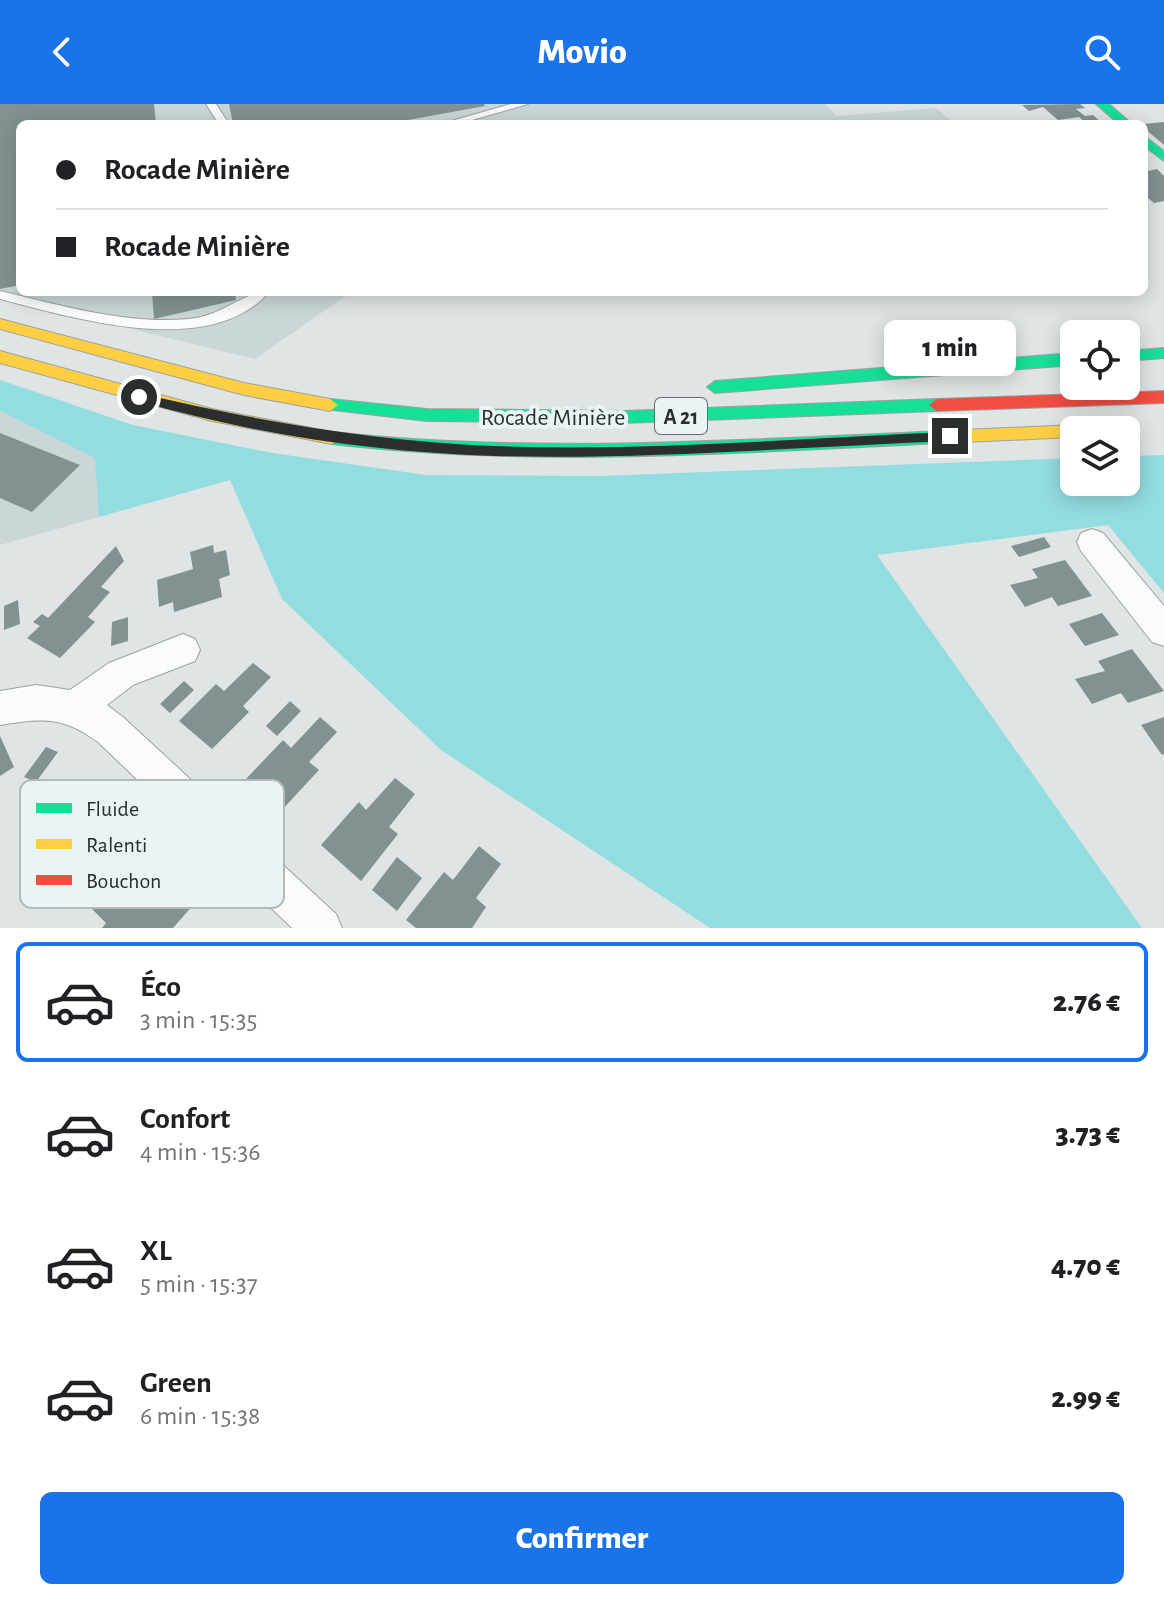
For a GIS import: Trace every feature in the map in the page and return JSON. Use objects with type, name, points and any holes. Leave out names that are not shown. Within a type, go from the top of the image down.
[{"type":"main road","points":[[1102,104],[1121,120]]},
{"type":"main road","points":[[1148,144],[1164,157]]},
{"type":"main road","name":"Rocade Minière","points":[[0,324],[202,379],[330,405],[476,418],[672,416],[1164,397]]},
{"type":"main road","points":[[1140,355],[1164,353]]},
{"type":"main road","name":"Rocade Minière","points":[[0,357],[233,420],[339,439],[416,446],[494,451],[590,451],[1060,432]]},
{"type":"main road","points":[[691,389],[1060,360]]},
{"type":"main road","points":[[202,379],[436,399],[576,398]]},
{"type":"street","points":[[1092,542],[1164,631]]},
{"type":"street","points":[[75,708],[121,674],[183,650]]},
{"type":"street","points":[[0,708],[36,702],[75,708],[89,714],[111,730],[164,780]]},
{"type":"street","points":[[284,892],[322,928]]},
{"type":"lane","points":[[461,120],[523,104]]},
{"type":"lane","points":[[0,295],[142,322],[179,325],[218,319],[256,296]]},
{"type":"shaded area","points":[[0,104],[825,104],[837,116],[936,108],[950,120],[16,120],[16,296],[345,296],[255,359],[0,297]]},
{"type":"shaded area","points":[[0,380],[133,425],[272,453],[426,475],[600,476],[1060,459],[1060,496],[1140,496],[1140,456],[1164,455],[1164,593],[1108,525],[877,555],[1142,928],[710,928],[441,750],[282,599],[230,480],[99,517],[95,458],[0,411]]},
{"type":"shaded area","points":[[0,411],[96,458],[99,517],[0,545]]},
{"type":"building","points":[[0,104],[154,104],[156,120],[16,120],[16,286],[0,289]]},
{"type":"building","points":[[229,104],[485,106],[408,120],[232,120]]},
{"type":"building","points":[[1080,104],[1085,108],[1076,109],[1099,120],[1082,120],[1079,117],[1058,120],[1043,107],[1029,111],[1022,105]]},
{"type":"building","points":[[1164,122],[1164,145],[1148,131],[1148,124]]},
{"type":"building","points":[[1157,169],[1164,176],[1164,201],[1154,203],[1148,198],[1148,171]]},
{"type":"building","points":[[152,296],[236,296],[236,300],[154,319]]},
{"type":"building","points":[[0,433],[80,465],[32,512],[0,498]]},
{"type":"building","points":[[1044,537],[1051,547],[1019,557],[1011,546]]},
{"type":"building","points":[[213,545],[214,553],[226,550],[230,575],[219,579],[222,597],[174,612],[173,602],[159,607],[157,580],[193,569],[190,552]]},
{"type":"building","points":[[116,546],[124,561],[101,587],[110,592],[88,617],[95,622],[60,658],[27,638],[40,626],[33,622],[42,614],[48,618]]},
{"type":"building","points":[[1065,560],[1092,596],[1058,606],[1052,597],[1025,607],[1010,585],[1038,578],[1032,569]]},
{"type":"building","points":[[18,600],[20,624],[4,630],[4,606]]},
{"type":"building","points":[[1102,613],[1119,635],[1085,646],[1069,624]]},
{"type":"building","points":[[128,617],[128,641],[111,646],[112,622]]},
{"type":"building","points":[[1132,649],[1164,691],[1128,703],[1121,693],[1092,704],[1075,679],[1105,671],[1098,661]]},
{"type":"building","points":[[253,663],[271,677],[243,706],[249,712],[212,749],[179,721],[216,684],[224,691]]},
{"type":"building","points":[[184,681],[194,690],[170,713],[160,704]]},
{"type":"building","points":[[290,701],[301,711],[277,736],[266,726]]},
{"type":"building","points":[[320,717],[337,732],[309,762],[319,770],[284,808],[284,780],[245,780],[283,740],[291,748]]},
{"type":"building","points":[[1164,717],[1164,754],[1162,755],[1141,725]]},
{"type":"building","points":[[0,736],[14,767],[0,776]]},
{"type":"building","points":[[46,747],[58,752],[37,780],[24,777]]},
{"type":"building","points":[[395,778],[415,794],[389,827],[398,834],[361,881],[321,845],[359,802],[366,810]]},
{"type":"building","points":[[479,846],[501,864],[476,898],[486,907],[472,928],[416,928],[406,920],[444,872],[453,880]]},
{"type":"building","points":[[397,857],[422,878],[397,911],[372,890]]},
{"type":"building","points":[[91,908],[191,908],[173,928],[102,928],[106,923]]},
{"type":"traffic: fast","points":[[1102,104],[1121,120]]},
{"type":"traffic: fast","points":[[1148,143],[1164,157]]},
{"type":"traffic: fast","points":[[1140,355],[1164,353]]},
{"type":"traffic: fast","points":[[715,387],[1060,360]]},
{"type":"traffic: fast","points":[[330,405],[427,415],[624,417],[937,405]]},
{"type":"traffic: fast","points":[[332,438],[482,451],[559,452],[942,437]]},
{"type":"traffic: slow","points":[[0,324],[244,389],[330,405]]},
{"type":"traffic: slow","points":[[0,357],[212,415],[332,438]]},
{"type":"traffic: slow","points":[[942,437],[1060,432]]},
{"type":"traffic: jam","points":[[937,405],[1164,397]]},
{"type":"route","points":[[139,397],[233,420],[339,439],[494,451],[631,449],[950,436]]}]
